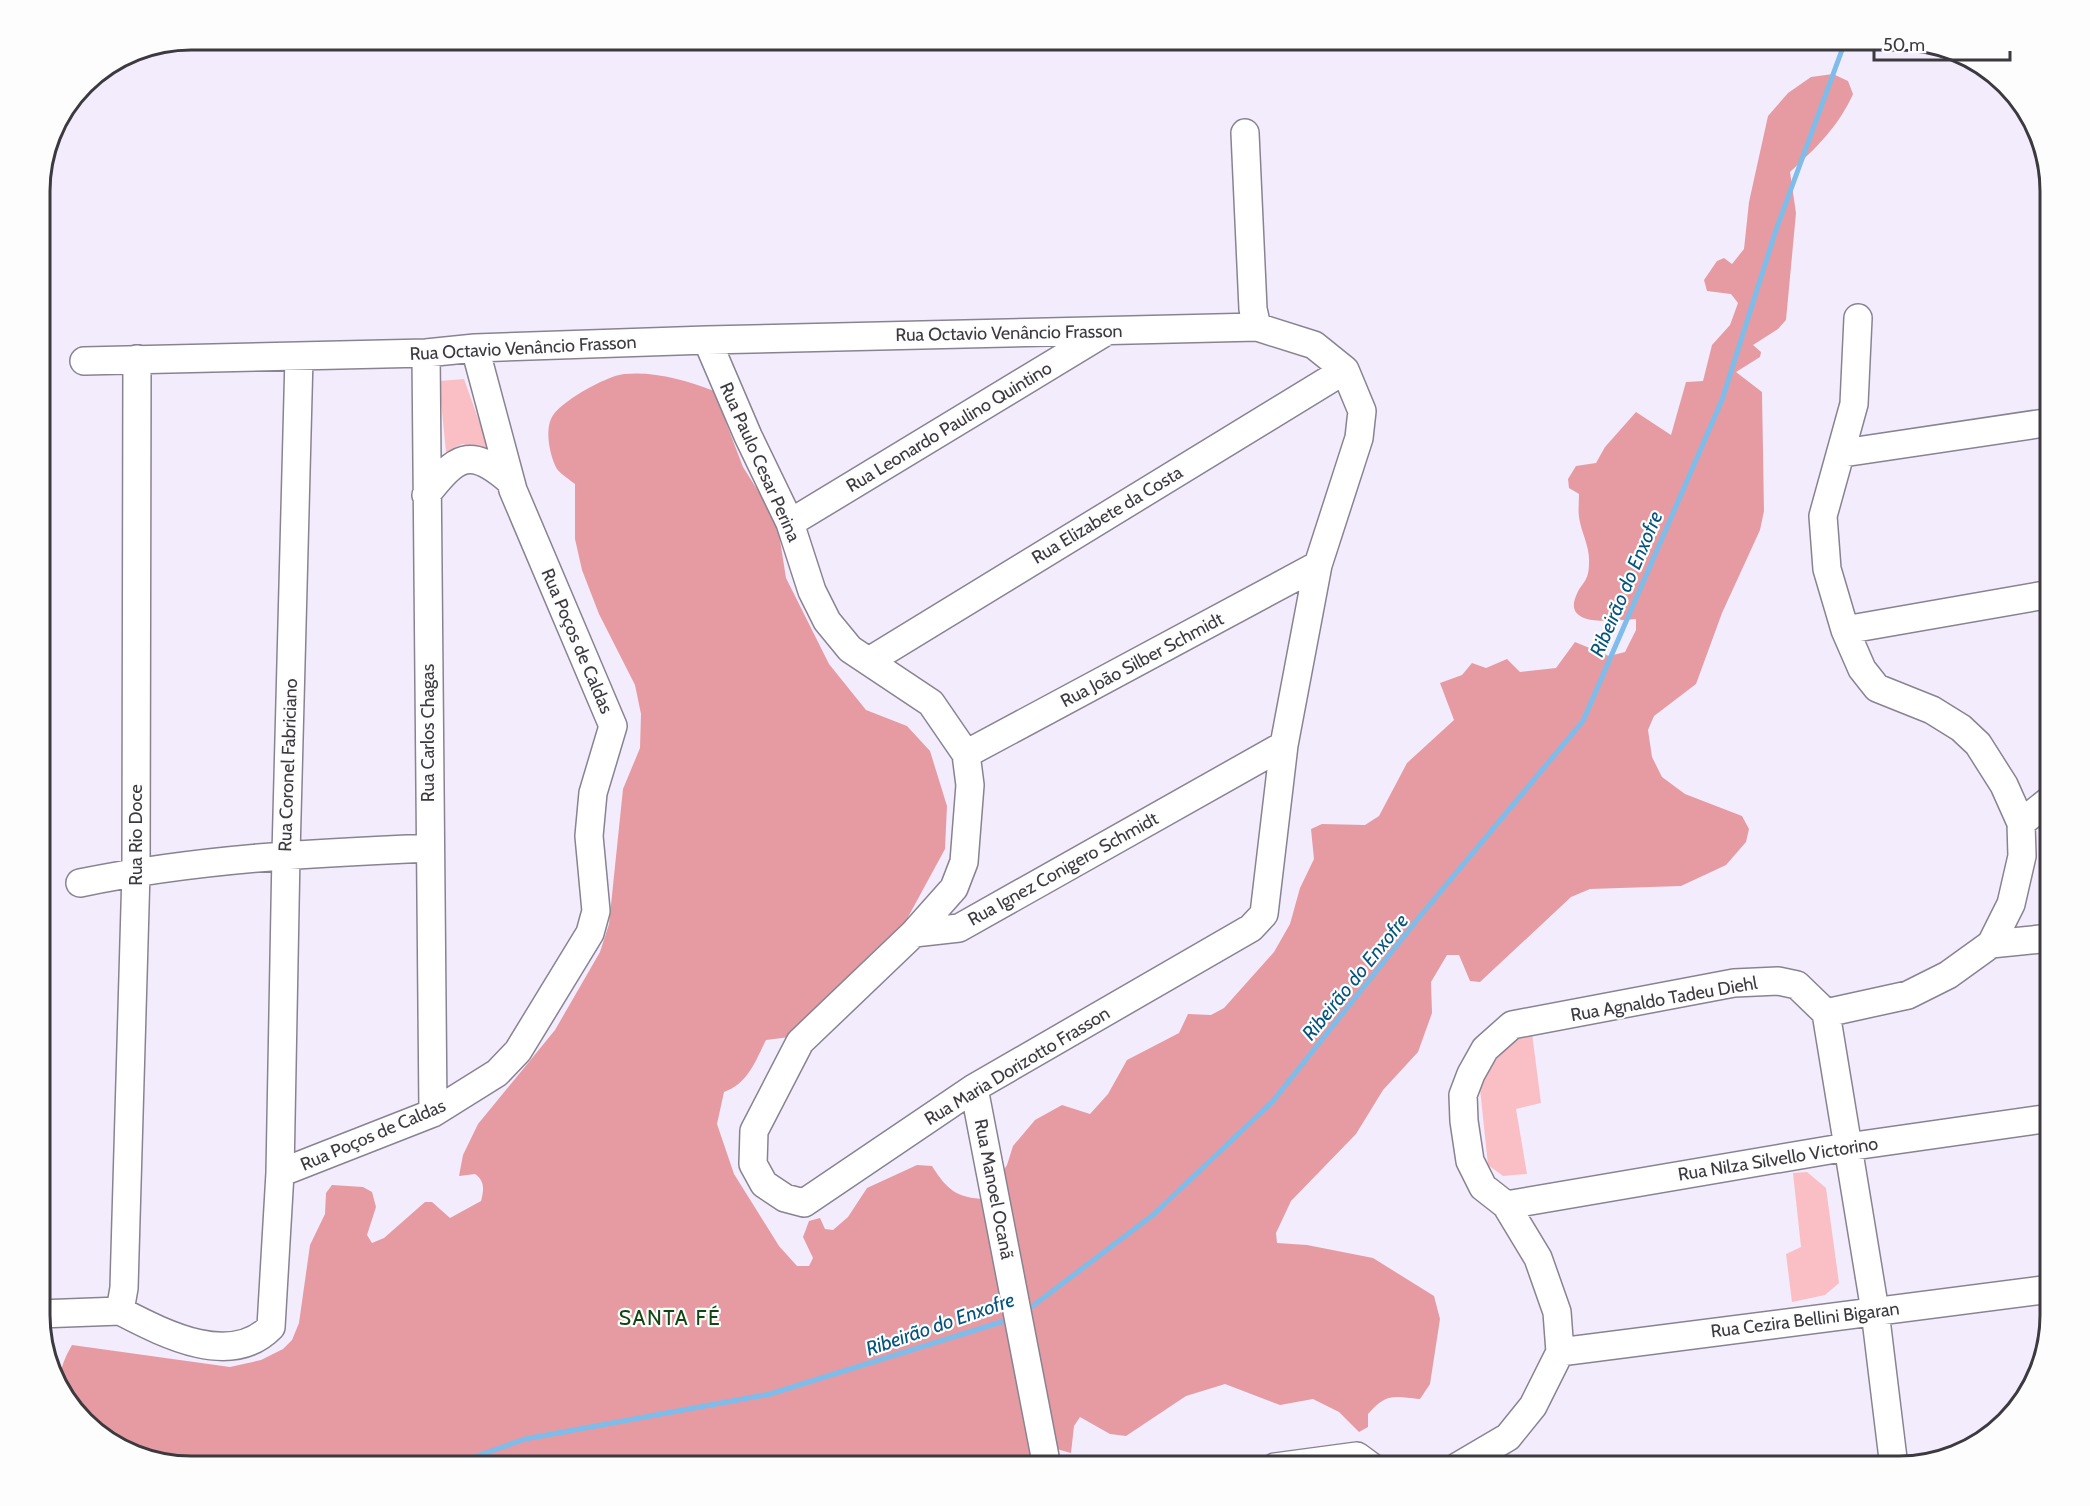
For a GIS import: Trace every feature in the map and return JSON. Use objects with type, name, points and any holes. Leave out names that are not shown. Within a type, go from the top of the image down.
[{"type":"street","points":[[1245,133],[1252,309],[1257,327]]},
{"type":"street","points":[[1858,318],[1854,404],[1823,516],[1827,568],[1845,630],[1862,669],[1877,688],[1932,710],[1961,728],[1978,744],[2004,785],[2021,823],[2022,856],[2011,904],[1991,944],[1948,975],[1908,994],[1826,1012],[1875,1311],[1893,1456]]},
{"type":"street","name":"Rua Octavio Venâncio Frasson","points":[[84,361],[426,353],[475,348],[706,340],[1257,327],[1314,345],[1345,370],[1362,411],[1359,438],[1318,566],[1284,745],[1264,914],[1251,928]]},
{"type":"street","name":"Rua Leonardo Paulino Quintino","points":[[790,523],[1108,330]]},
{"type":"street","name":"Rua Paulo Cesar Perina","points":[[706,340],[748,436],[790,523],[812,591],[827,621],[850,649],[931,703],[966,754],[970,785],[969,825],[961,874],[954,888],[914,933]]},
{"type":"street","name":"Rua Poços de Caldas","points":[[120,1311],[153,1328],[198,1344],[236,1346],[260,1338],[271,1327],[280,1173],[433,1113],[497,1073],[518,1051],[591,933],[596,911],[590,836],[593,793],[613,726],[510,481],[475,348]]},
{"type":"street","name":"Rua Carlos Chagas","points":[[426,353],[433,1113]]},
{"type":"street","name":"Rua Coronel Fabriciano","points":[[280,1173],[299,357]]},
{"type":"street","name":"Rua Rio Doce","points":[[120,1311],[124,1288],[136,872],[137,359]]},
{"type":"street","name":"Rua Elizabete da Costa","points":[[869,661],[1345,370]]},
{"type":"street","points":[[1842,453],[2040,424]]},
{"type":"street","points":[[426,495],[446,470],[460,460],[474,459],[492,465],[510,481]]},
{"type":"street","name":"Rua João Silber Schmidt","points":[[966,754],[1318,566]]},
{"type":"street","points":[[1845,630],[2040,596]]},
{"type":"street","name":"Rua Ignez Conigero Schmidt","points":[[914,933],[959,928],[1284,745]]},
{"type":"street","points":[[2021,823],[2040,808]]},
{"type":"street","points":[[80,883],[136,872],[286,854],[429,848]]},
{"type":"street","name":"Rua Maria Dorizotto Frasson","points":[[914,933],[800,1042],[754,1131],[753,1164],[764,1184],[785,1198],[804,1203],[974,1088],[1251,928]]},
{"type":"street","points":[[1991,944],[2040,939]]},
{"type":"street","name":"Rua Agnaldo Tadeu Diehl","points":[[1560,1352],[1557,1312],[1542,1269],[1506,1204],[1484,1186],[1470,1161],[1463,1095],[1471,1074],[1485,1049],[1512,1026],[1734,983],[1778,981],[1797,986],[1826,1012]]},
{"type":"street","points":[[432,1068],[460,1082],[478,1086]]},
{"type":"street","name":"Rua Manoel Ocanã","points":[[974,1088],[1045,1456]]},
{"type":"street","name":"Rua Nilza Silvello Victorino","points":[[1506,1204],[1847,1147],[2040,1120]]},
{"type":"street","name":"Rua Cezira Bellini Bigaran","points":[[1560,1352],[2040,1289]]},
{"type":"street","points":[[50,1314],[120,1311]]},
{"type":"street","points":[[1476,1456],[1508,1437],[1533,1406],[1560,1352]]},
{"type":"shaded area","points":[[1833,74],[1848,81],[1853,94],[1834,127],[1790,172],[1796,213],[1786,320],[1778,329],[1753,345],[1761,352],[1760,357],[1736,372],[1762,392],[1764,511],[1760,530],[1722,613],[1696,684],[1654,716],[1648,730],[1652,757],[1662,777],[1685,794],[1742,816],[1749,829],[1746,842],[1726,865],[1681,886],[1590,889],[1571,897],[1480,982],[1470,981],[1459,955],[1447,955],[1431,982],[1432,1013],[1418,1052],[1383,1090],[1356,1134],[1291,1201],[1276,1233],[1277,1243],[1307,1245],[1373,1258],[1434,1296],[1440,1319],[1430,1384],[1420,1399],[1396,1397],[1385,1399],[1368,1414],[1368,1427],[1359,1432],[1339,1412],[1313,1399],[1280,1405],[1225,1384],[1186,1396],[1126,1436],[1110,1434],[1080,1417],[1074,1426],[1071,1453],[1046,1446],[1034,1456],[172,1455],[145,1449],[112,1433],[79,1401],[62,1372],[63,1363],[72,1345],[230,1367],[261,1360],[283,1349],[292,1340],[299,1323],[310,1245],[325,1214],[326,1193],[332,1185],[363,1187],[372,1192],[376,1207],[367,1235],[372,1243],[384,1238],[425,1202],[432,1202],[450,1218],[481,1201],[483,1186],[481,1180],[475,1174],[459,1176],[463,1155],[478,1124],[555,1030],[600,952],[609,924],[623,789],[640,748],[641,714],[635,685],[599,614],[582,570],[575,539],[575,484],[557,469],[550,451],[548,437],[551,419],[572,398],[616,376],[635,373],[670,377],[714,391],[743,467],[777,521],[786,578],[829,664],[866,710],[907,726],[930,751],[947,806],[945,849],[895,941],[806,1035],[766,1040],[745,1077],[724,1092],[717,1124],[734,1174],[779,1246],[797,1266],[809,1266],[813,1258],[803,1237],[809,1221],[820,1218],[825,1229],[833,1230],[848,1217],[867,1188],[917,1165],[932,1166],[948,1187],[960,1194],[985,1199],[1007,1165],[1013,1146],[1035,1120],[1062,1105],[1090,1114],[1108,1094],[1127,1060],[1179,1033],[1188,1014],[1211,1015],[1224,1008],[1274,952],[1290,924],[1300,888],[1314,859],[1311,829],[1322,824],[1365,825],[1379,816],[1407,763],[1454,720],[1440,683],[1462,675],[1472,663],[1486,668],[1507,659],[1520,672],[1556,668],[1575,642],[1609,656],[1625,652],[1636,630],[1636,619],[1595,620],[1577,614],[1574,607],[1578,591],[1588,574],[1589,556],[1579,517],[1579,494],[1569,488],[1568,479],[1576,466],[1596,463],[1605,447],[1636,412],[1671,435],[1686,382],[1703,381],[1712,345],[1730,325],[1738,303],[1731,294],[1707,291],[1704,280],[1717,261],[1724,258],[1732,264],[1744,249],[1749,202],[1768,116],[1788,93],[1811,77]]},
{"type":"shaded area","points":[[464,379],[489,449],[462,444],[446,452],[439,381]]},
{"type":"shaded area","points":[[1532,1033],[1541,1103],[1516,1109],[1527,1174],[1503,1176],[1488,1165],[1479,1079],[1512,1041]]},
{"type":"shaded area","points":[[1807,1172],[1826,1188],[1839,1283],[1825,1295],[1792,1302],[1786,1254],[1801,1247],[1793,1173]]},
{"type":"waterway","name":"Ribeirão do Enxofre","points":[[1026,1311],[1153,1215],[1273,1101],[1421,915],[1583,721],[1722,400],[1776,230],[1842,50]]},
{"type":"waterway","name":"Ribeirão do Enxofre","points":[[477,1456],[525,1439],[770,1394],[1011,1319]]},
{"type":"district","name":"SANTA FÉ","points":[[670,1317]]}]
